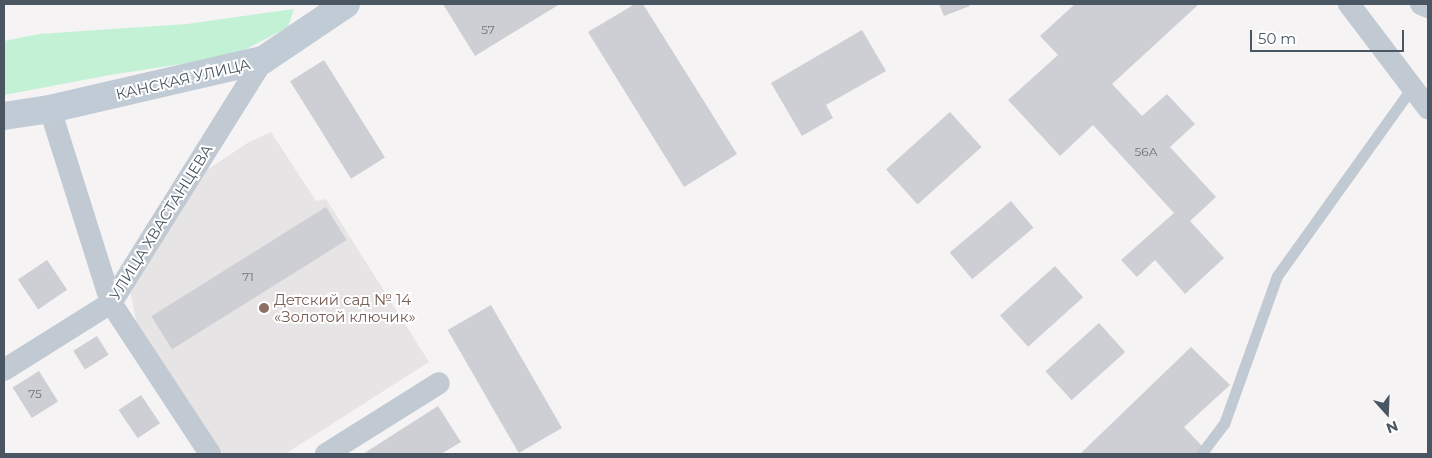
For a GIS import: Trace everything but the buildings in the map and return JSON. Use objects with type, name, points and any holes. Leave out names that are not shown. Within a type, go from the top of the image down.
[{"type":"street","name":"КАНСКАЯ УЛИЦА","points":[[4,116],[50,109],[263,60],[346,4]]},
{"type":"street","points":[[1349,4],[1428,108]]},
{"type":"street","points":[[1421,4],[1428,6]]},
{"type":"street","name":"УЛИЦА ХВАСТАНЦЕВА","points":[[4,370],[110,303],[263,60]]},
{"type":"street","points":[[50,109],[110,303],[210,454]]},
{"type":"street","points":[[326,454],[440,383]]},
{"type":"lane","points":[[1201,454],[1224,424],[1277,276],[1413,86]]},
{"type":"shaded area","name":"Детский сад № 14 «Золотой ключик»","points":[[271,132],[316,201],[326,199],[429,362],[285,454],[223,454],[137,325],[130,291],[204,172],[249,142]]},
{"type":"green space","points":[[294,9],[288,27],[233,56],[110,75],[4,95],[4,41],[39,34],[187,24]]},
{"type":"place","name":"Детский сад № 14 «Золотой ключик»","points":[[264,308]]}]
